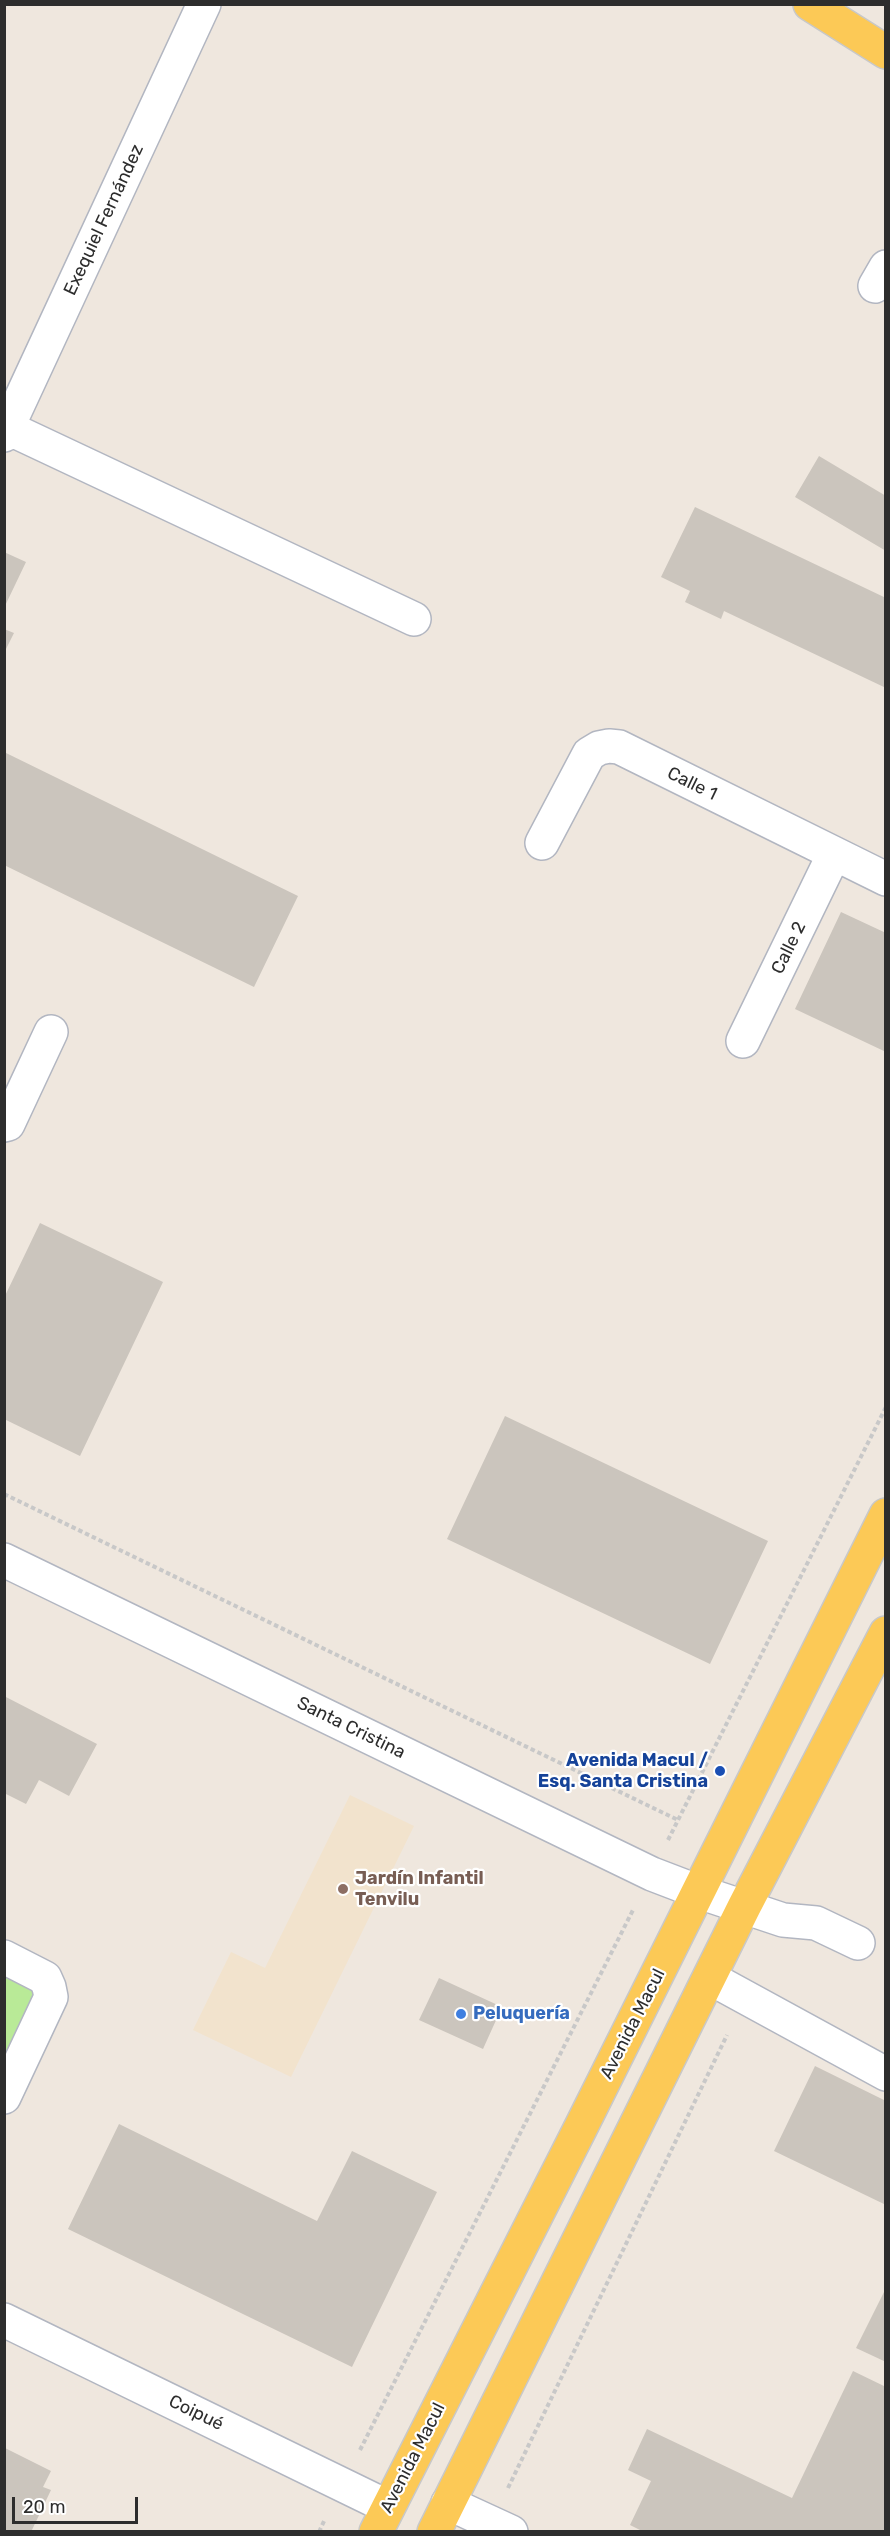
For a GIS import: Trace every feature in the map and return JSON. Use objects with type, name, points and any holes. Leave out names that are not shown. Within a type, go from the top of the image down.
[{"type":"main road","points":[[810,4],[885,52]]},
{"type":"main road","name":"Avenida Macul","points":[[382,2519],[699,1893],[885,1515]]},
{"type":"main road","points":[[441,2517],[744,1907],[885,1633]]},
{"type":"street","name":"Exequiel Fernández","points":[[6,431],[204,4]]},
{"type":"street","points":[[6,431],[414,619]]},
{"type":"street","name":"Calle 1","points":[[542,843],[589,754],[599,748],[619,747],[885,879]]},
{"type":"street","name":"Calle 2","points":[[743,1041],[834,854]]},
{"type":"street","points":[[4,1125],[8,1124],[51,1032]]},
{"type":"street","name":"Santa Cristina","points":[[4,1560],[652,1874],[699,1893],[783,1920],[816,1923],[858,1943]]},
{"type":"street","points":[[4,1957],[45,1978],[51,1997],[4,2097]]},
{"type":"street","points":[[710,1978],[885,2074]]},
{"type":"street","name":"Coipué","points":[[4,2320],[342,2485],[382,2519]]},
{"type":"street","points":[[441,2517],[501,2527]]},
{"type":"path","points":[[319,2532],[885,1407]]},
{"type":"path","points":[[4,1494],[678,1820]]},
{"type":"path","points":[[501,2527],[745,1998]]},
{"type":"shaded area","name":"Jardín Infantil Tenvilu","points":[[350,1795],[414,1826],[291,2077],[193,2030],[231,1952],[265,1968]]},
{"type":"green space","points":[[5,1973],[41,1991],[5,2066]]},
{"type":"building","points":[[819,456],[886,496],[886,551],[795,497]]},
{"type":"building","points":[[695,507],[886,598],[886,688],[724,611],[721,619],[685,602],[690,591],[661,577]]},
{"type":"building","points":[[4,552],[26,562],[4,608]]},
{"type":"building","points":[[4,629],[14,633],[4,653]]},
{"type":"building","points":[[4,752],[298,896],[254,987],[4,865]]},
{"type":"building","points":[[841,912],[886,933],[886,1052],[795,1009]]},
{"type":"building","points":[[40,1223],[163,1282],[80,1456],[4,1419],[4,1298]]},
{"type":"building","points":[[505,1416],[768,1541],[710,1664],[447,1539]]},
{"type":"building","points":[[4,1696],[97,1744],[69,1796],[39,1780],[26,1804],[4,1793]]},
{"type":"building","name":"Peluquería","points":[[439,1978],[502,2007],[483,2049],[419,2020]]},
{"type":"building","points":[[815,2066],[886,2101],[886,2205],[774,2151]]},
{"type":"building","points":[[119,2124],[317,2221],[352,2151],[437,2192],[352,2367],[68,2229]]},
{"type":"building","points":[[886,2288],[886,2362],[856,2348]]},
{"type":"building","points":[[853,2371],[886,2387],[884,2532],[644,2532],[630,2525],[651,2481],[628,2470],[647,2429],[792,2498]]},
{"type":"building","points":[[5,2448],[51,2471],[43,2487],[51,2490],[31,2532],[4,2532]]},
{"type":"place","name":"Avenida Macul / Esq. Santa Cristina","points":[[720,1771]]},
{"type":"place","name":"Jardín Infantil Tenvilu","points":[[343,1889]]},
{"type":"place","name":"Peluquería","points":[[461,2014]]}]
